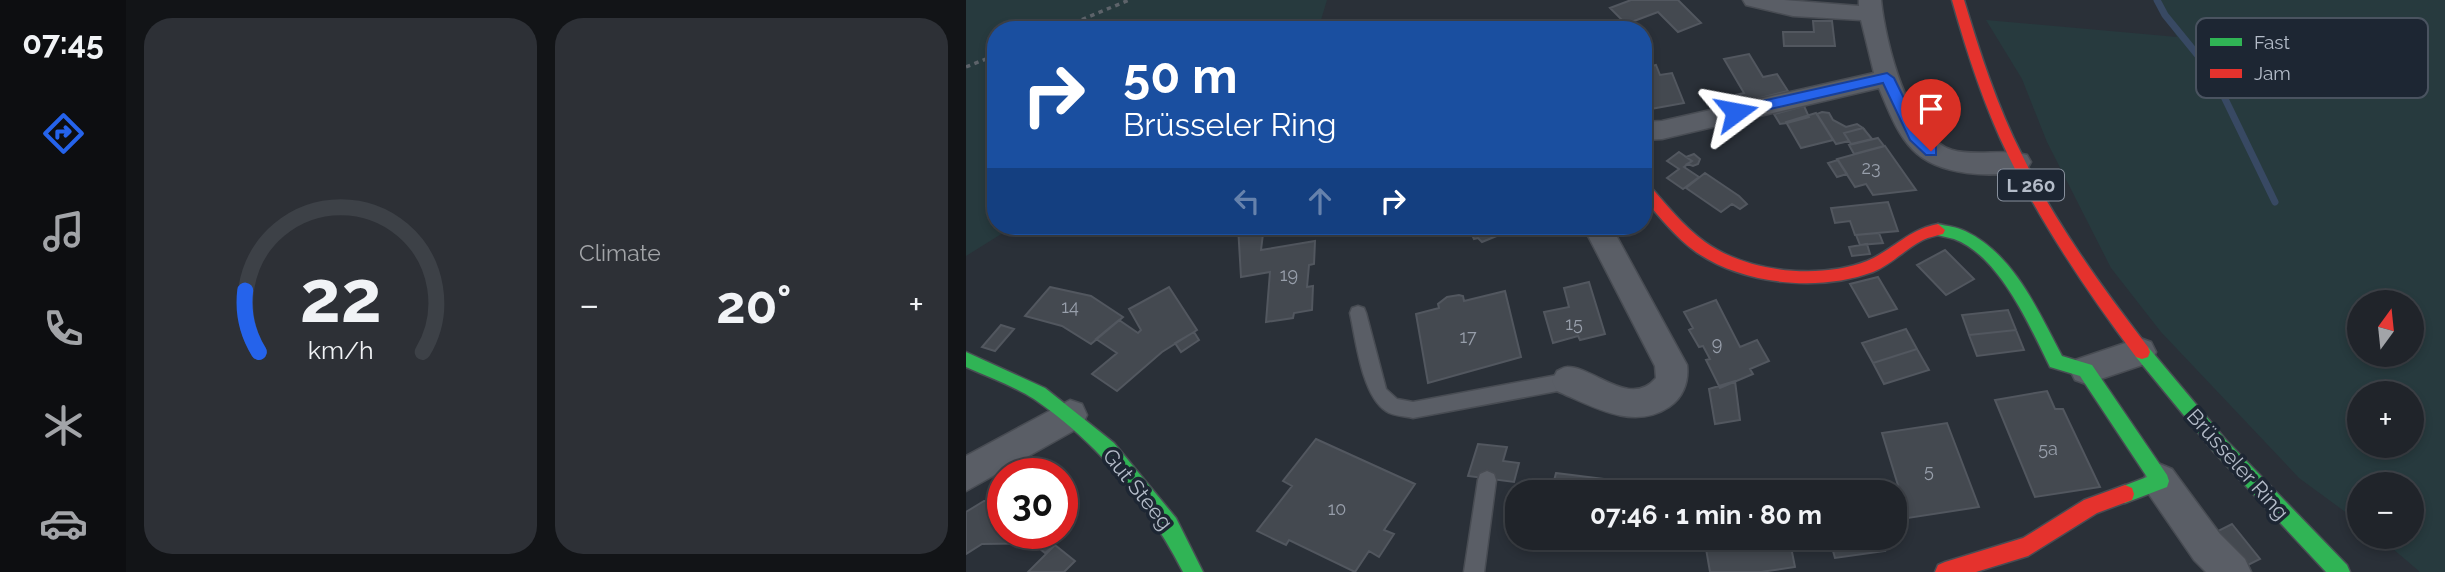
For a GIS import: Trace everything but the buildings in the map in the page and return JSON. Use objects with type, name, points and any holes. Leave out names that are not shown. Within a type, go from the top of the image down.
[{"type":"street","points":[[1754,0],[1793,9],[1870,7],[1887,78],[1915,136],[1931,151],[1984,164],[2018,162]]},
{"type":"street","name":"Brüsseler Ring","points":[[1958,0],[1986,94],[2018,162],[2085,277],[2140,352],[2205,429],[2340,572]]},
{"type":"street","points":[[1652,131],[1887,78]]},
{"type":"street","points":[[1652,198],[1684,232],[1713,255],[1753,269],[1795,274],[1840,273],[1882,261],[1912,237],[1930,229],[1950,231],[1974,244],[2006,275],[2056,362],[2086,370],[2140,352]]},
{"type":"street","points":[[1568,381],[1637,404],[1653,402],[1670,387],[1673,377],[1671,365],[1601,235]]},
{"type":"street","name":"Gut Steeg","points":[[966,359],[1039,393],[1070,415],[1108,449],[1170,526],[1193,572]]},
{"type":"street","points":[[2086,370],[2207,547],[2232,572]]},
{"type":"street","points":[[966,474],[1070,415]]},
{"type":"street","points":[[1945,572],[2028,546],[2091,506],[2160,481]]},
{"type":"lane","points":[[1358,313],[1378,393],[1392,406],[1413,410],[1568,381]]},
{"type":"lane","points":[[1474,572],[1487,481]]},
{"type":"path","points":[[1079,21],[1129,0]]},
{"type":"path","points":[[966,67],[987,59]]},
{"type":"green space","points":[[966,0],[1327,0],[1321,21],[987,21],[987,235],[1000,235],[966,256]]},
{"type":"green space","points":[[2154,0],[2445,0],[2445,572],[2420,572],[2393,549],[2424,549],[2424,472],[2347,472],[2347,513],[2299,478],[2161,332],[2111,268],[2047,142],[2022,79],[1986,20],[2177,37]]},
{"type":"waterway","points":[[2157,0],[2165,15],[2196,53]]},
{"type":"waterway","points":[[2225,98],[2275,202]]},
{"type":"traffic: fast","points":[[1938,230],[1959,235],[1978,246],[1995,261],[2024,302],[2056,362],[2086,370],[2160,481],[2125,494]]},
{"type":"traffic: fast","points":[[2142,352],[2220,446],[2340,572]]},
{"type":"traffic: fast","points":[[966,359],[1039,393],[1108,449],[1169,525],[1193,572]]},
{"type":"traffic: jam","points":[[1958,0],[1998,118],[2032,189],[2095,289],[2142,352]]},
{"type":"traffic: jam","points":[[1652,198],[1692,241],[1712,254],[1748,268],[1789,276],[1831,275],[1868,267],[1919,235],[1938,230]]},
{"type":"traffic: jam","points":[[1945,572],[2028,546],[2091,506],[2125,494]]},
{"type":"route","points":[[1736,112],[1887,78],[1915,136],[1931,151]]}]
